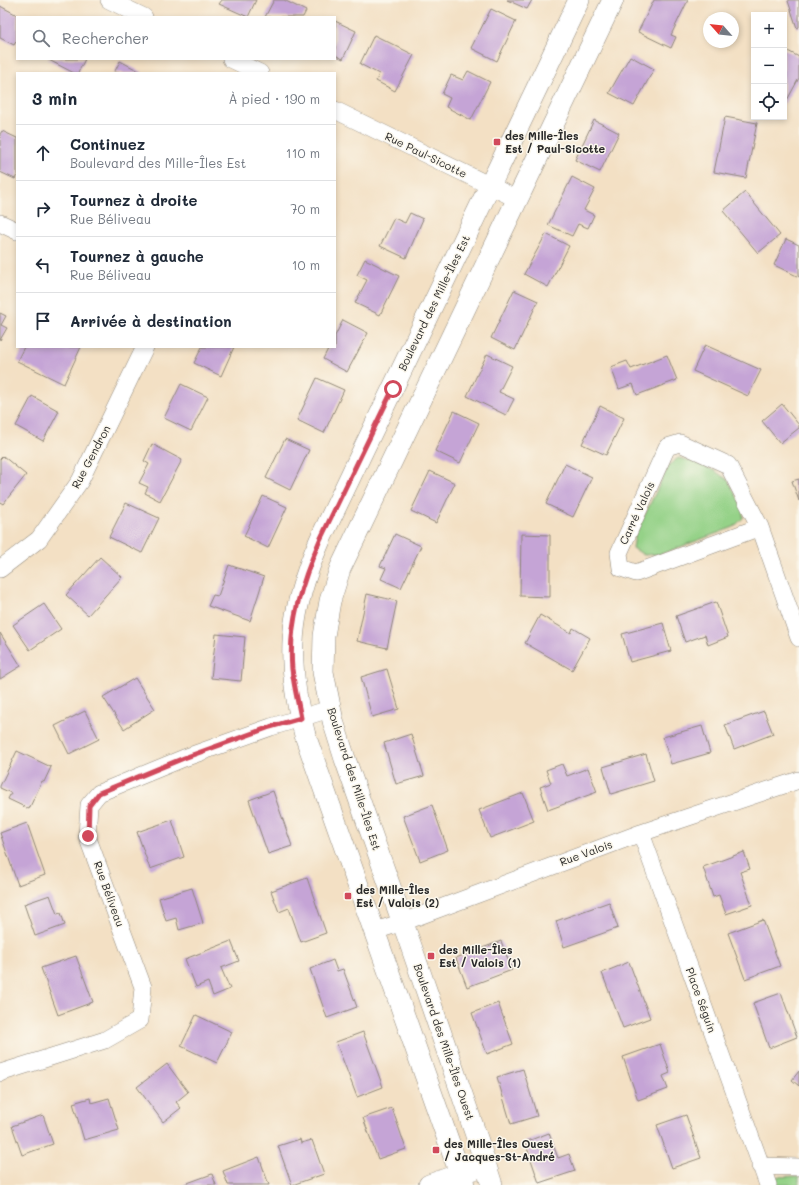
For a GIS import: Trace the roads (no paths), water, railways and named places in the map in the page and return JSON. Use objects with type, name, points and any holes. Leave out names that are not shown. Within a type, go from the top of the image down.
[{"type":"street","points":[[109,0],[142,16]]},
{"type":"street","name":"Boulevard des Mille-Îles Est","points":[[375,931],[311,753],[301,718],[294,681],[292,651],[298,602],[307,570],[320,540],[580,0]]},
{"type":"street","name":"Boulevard des Mille-Îles Est","points":[[402,922],[345,759],[330,709],[324,672],[323,644],[330,600],[336,580],[354,540],[613,0]]},
{"type":"street","points":[[233,60],[258,72]]},
{"type":"street","name":"Rue Paul-Sicotte","points":[[336,110],[517,199]]},
{"type":"street","points":[[0,223],[16,231]]},
{"type":"street","name":"Rue Gendron","points":[[0,569],[39,539],[80,481],[146,348]]},
{"type":"street","name":"Carré Valois","points":[[760,527],[636,573],[621,568],[618,553],[667,447],[680,443],[728,465],[760,527],[799,638]]},
{"type":"street","name":"Rue Béliveau","points":[[0,1073],[105,1040],[140,1020],[143,987],[88,836],[89,806],[99,793],[184,758],[270,727],[330,709]]},
{"type":"street","name":"Rue Valois","points":[[375,931],[641,833],[799,780]]},
{"type":"street","name":"Place Séguin","points":[[641,833],[768,1185]]},
{"type":"street","name":"Boulevard des Mille-Îles Ouest","points":[[402,922],[492,1185]]},
{"type":"street","points":[[375,931],[462,1179]]},
{"type":"street","points":[[429,1185],[462,1179],[486,1165]]},
{"type":"street","points":[[760,1166],[799,1167]]},
{"type":"place","name":"des Mille-Îles Est / Paul-Sicotte","points":[[497,142]]},
{"type":"place","name":"des Mille-Îles Est / Valois (2)","points":[[348,896]]},
{"type":"place","name":"des Mille-Îles Est / Valois (1)","points":[[431,956]]},
{"type":"place","name":"des Mille-Îles Ouest / Jacques-St-André","points":[[436,1150]]}]
